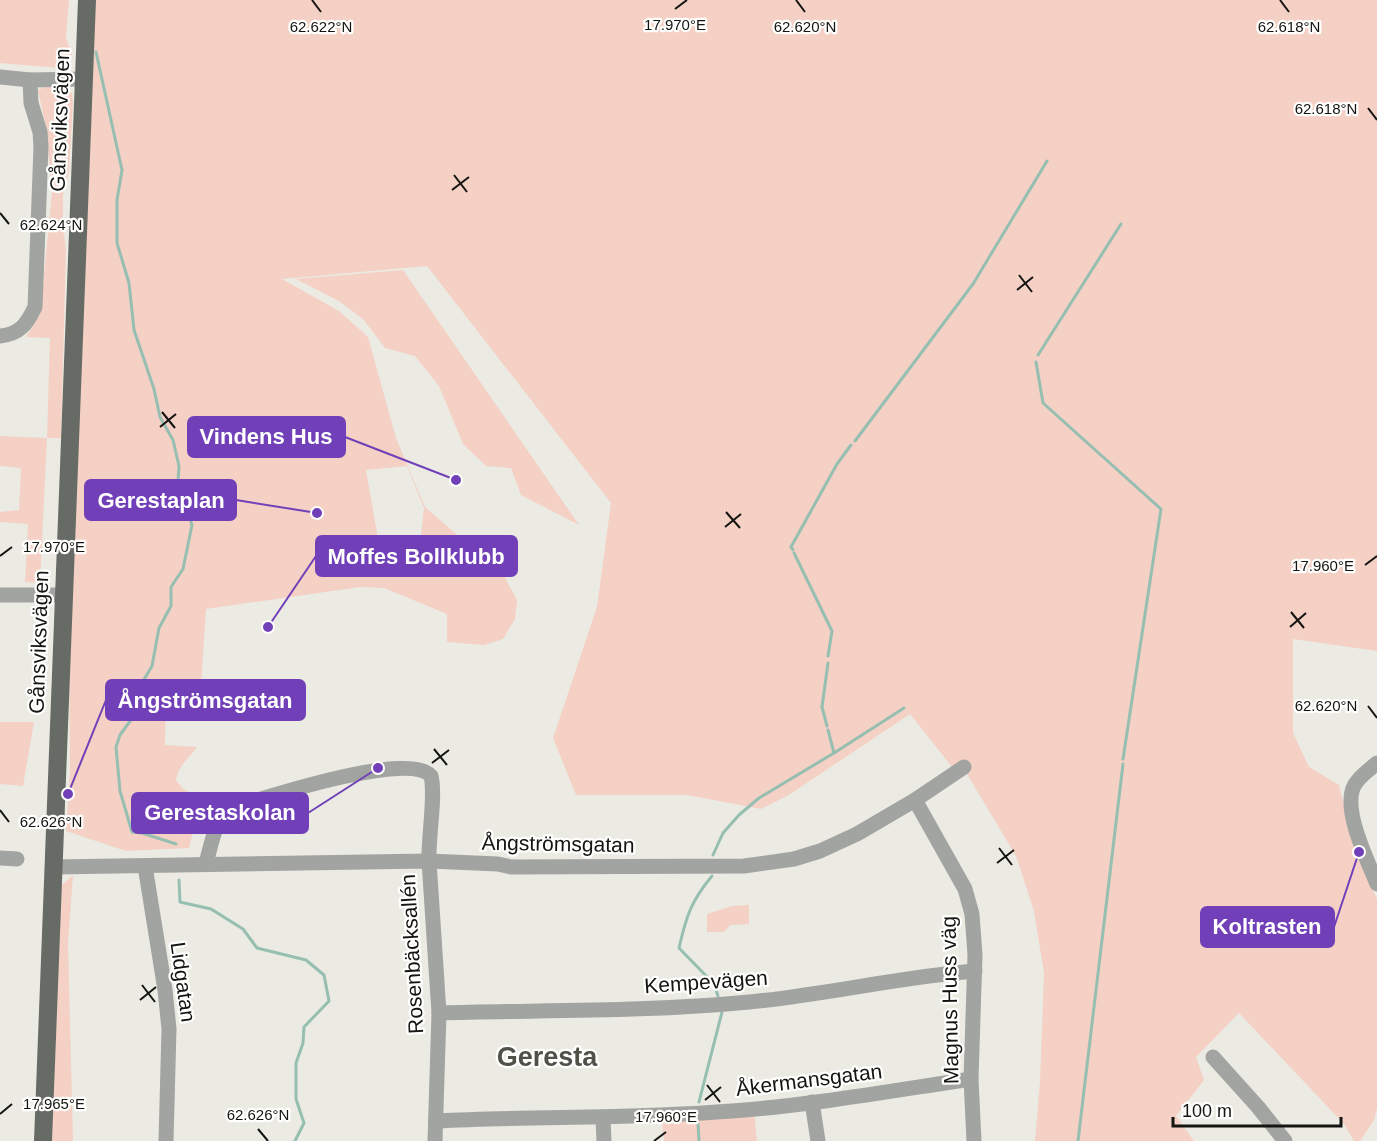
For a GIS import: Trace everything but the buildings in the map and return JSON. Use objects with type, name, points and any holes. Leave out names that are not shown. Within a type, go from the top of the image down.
[{"type":"main road","name":"Gånsviksvägen","points":[[43,1141],[87,0]]},
{"type":"street","points":[[0,77],[30,80],[84,79]]},
{"type":"street","points":[[0,336],[16,332],[26,325],[35,308],[41,147],[40,132],[31,103],[30,80]]},
{"type":"street","points":[[0,595],[63,594]]},
{"type":"street","points":[[1377,763],[1356,783],[1350,800],[1353,819],[1377,884]]},
{"type":"street","name":"Ångströmsgatan","points":[[54,867],[429,861],[498,864],[511,867],[714,867],[772,864],[820,851],[858,834],[964,767]]},
{"type":"street","name":"Rosenbäcksallén","points":[[206,863],[218,824],[225,813],[232,808],[314,784],[371,771],[424,770],[431,776],[433,781],[428,840],[438,1013],[435,1141]]},
{"type":"street","name":"Magnus Huss väg","points":[[915,800],[965,889],[972,914],[975,971],[971,1079],[974,1141]]},
{"type":"street","points":[[0,858],[17,859]]},
{"type":"street","name":"Lidgatan","points":[[145,866],[170,1029],[166,1141]]},
{"type":"street","name":"Kempevägen","points":[[438,1013],[681,1008],[752,1002],[940,974],[975,971]]},
{"type":"street","points":[[1213,1057],[1286,1141]]},
{"type":"street","name":"Åkermansgatan","points":[[436,1121],[603,1118],[733,1111],[971,1079]]},
{"type":"street","points":[[812,1102],[818,1141]]},
{"type":"street","points":[[603,1118],[604,1141]]},
{"type":"shaded area","points":[[0,0],[69,0],[66,38],[72,54],[67,64],[60,68],[0,63]]},
{"type":"shaded area","points":[[93,0],[1377,0],[1377,651],[1293,639],[1293,733],[1309,767],[1339,785],[1354,846],[1377,899],[1377,1108],[1374,1120],[1360,1141],[1354,1141],[1344,1124],[1239,1013],[1196,1057],[1204,1080],[1176,1116],[1194,1141],[1035,1141],[1040,1082],[1044,973],[1034,911],[1016,856],[967,774],[952,767],[910,714],[787,796],[761,809],[687,795],[576,795],[553,738],[597,607],[611,503],[427,266],[282,279],[339,311],[368,337],[396,438],[425,507],[463,540],[487,544],[517,600],[515,619],[503,639],[484,645],[447,642],[447,614],[384,588],[360,587],[206,609],[201,685],[166,685],[165,745],[197,747],[182,766],[176,780],[183,789],[201,798],[189,848],[126,851],[66,831],[70,771],[69,667]],"holes":[[[407,466],[424,508],[419,554],[381,556],[366,470]]]},
{"type":"shaded area","points":[[49,85],[65,88],[72,93],[73,102],[69,172],[63,195],[66,250],[61,438],[47,438],[50,338],[26,337],[40,315],[52,193],[46,127],[38,90]]},
{"type":"shaded area","points":[[403,270],[579,525],[521,495],[511,468],[486,466],[463,444],[439,386],[415,356],[385,348],[364,320],[339,301],[296,279]]},
{"type":"shaded area","points":[[0,436],[47,438],[40,583],[25,582],[28,524],[0,522],[0,512],[19,510],[21,468],[0,466]]},
{"type":"shaded area","points":[[0,722],[34,722],[23,786],[0,784]]},
{"type":"shaded area","points":[[73,875],[68,943],[73,1141],[50,1141],[61,886]]},
{"type":"shaded area","points":[[749,905],[749,924],[730,925],[724,932],[707,932],[707,914],[732,906]]},
{"type":"shaded area","points":[[754,1112],[757,1141],[664,1141],[662,1121]]},
{"type":"waterway","points":[[96,52],[122,170],[117,200],[117,243],[129,283],[134,330],[154,389],[160,417],[173,440],[179,466],[178,482],[192,525],[183,569],[171,587],[171,606],[159,628],[152,666],[139,688],[133,717],[120,735],[116,747],[120,791],[132,832],[176,844]]},
{"type":"waterway","points":[[855,441],[973,284],[1047,161]]},
{"type":"waterway","points":[[1038,355],[1121,224]]},
{"type":"waterway","points":[[1036,362],[1043,403],[1161,509],[1123,759]]},
{"type":"waterway","points":[[793,550],[791,547],[837,464],[851,445]]},
{"type":"waterway","points":[[794,553],[832,631],[828,656]]},
{"type":"waterway","points":[[827,726],[822,707],[828,663]]},
{"type":"waterway","points":[[713,855],[723,833],[759,798],[904,708]]},
{"type":"waterway","points":[[828,730],[834,753]]},
{"type":"waterway","points":[[1078,1141],[1123,764]]},
{"type":"waterway","points":[[712,876],[690,910],[679,948],[714,984],[718,996]]},
{"type":"waterway","points":[[179,880],[180,902],[211,909],[243,929],[257,948],[306,960],[324,975],[329,1001],[304,1027],[303,1043],[296,1063],[296,1099],[304,1123],[295,1141]]},
{"type":"waterway","points":[[699,1102],[722,1012]]},
{"type":"waterway","points":[[698,1124],[699,1141]]},
{"type":"place","name":"Vindens Hus","points":[[456,480]]},
{"type":"place","name":"Gerestaplan","points":[[317,513]]},
{"type":"place","name":"Moffes Bollklubb","points":[[268,627]]},
{"type":"place","name":"Gerestaskolan","points":[[378,768]]},
{"type":"place","name":"Ångströmsgatan","points":[[68,794]]},
{"type":"place","name":"Koltrasten","points":[[1359,852]]},
{"type":"district","name":"Geresta","points":[[547,1057]]}]
